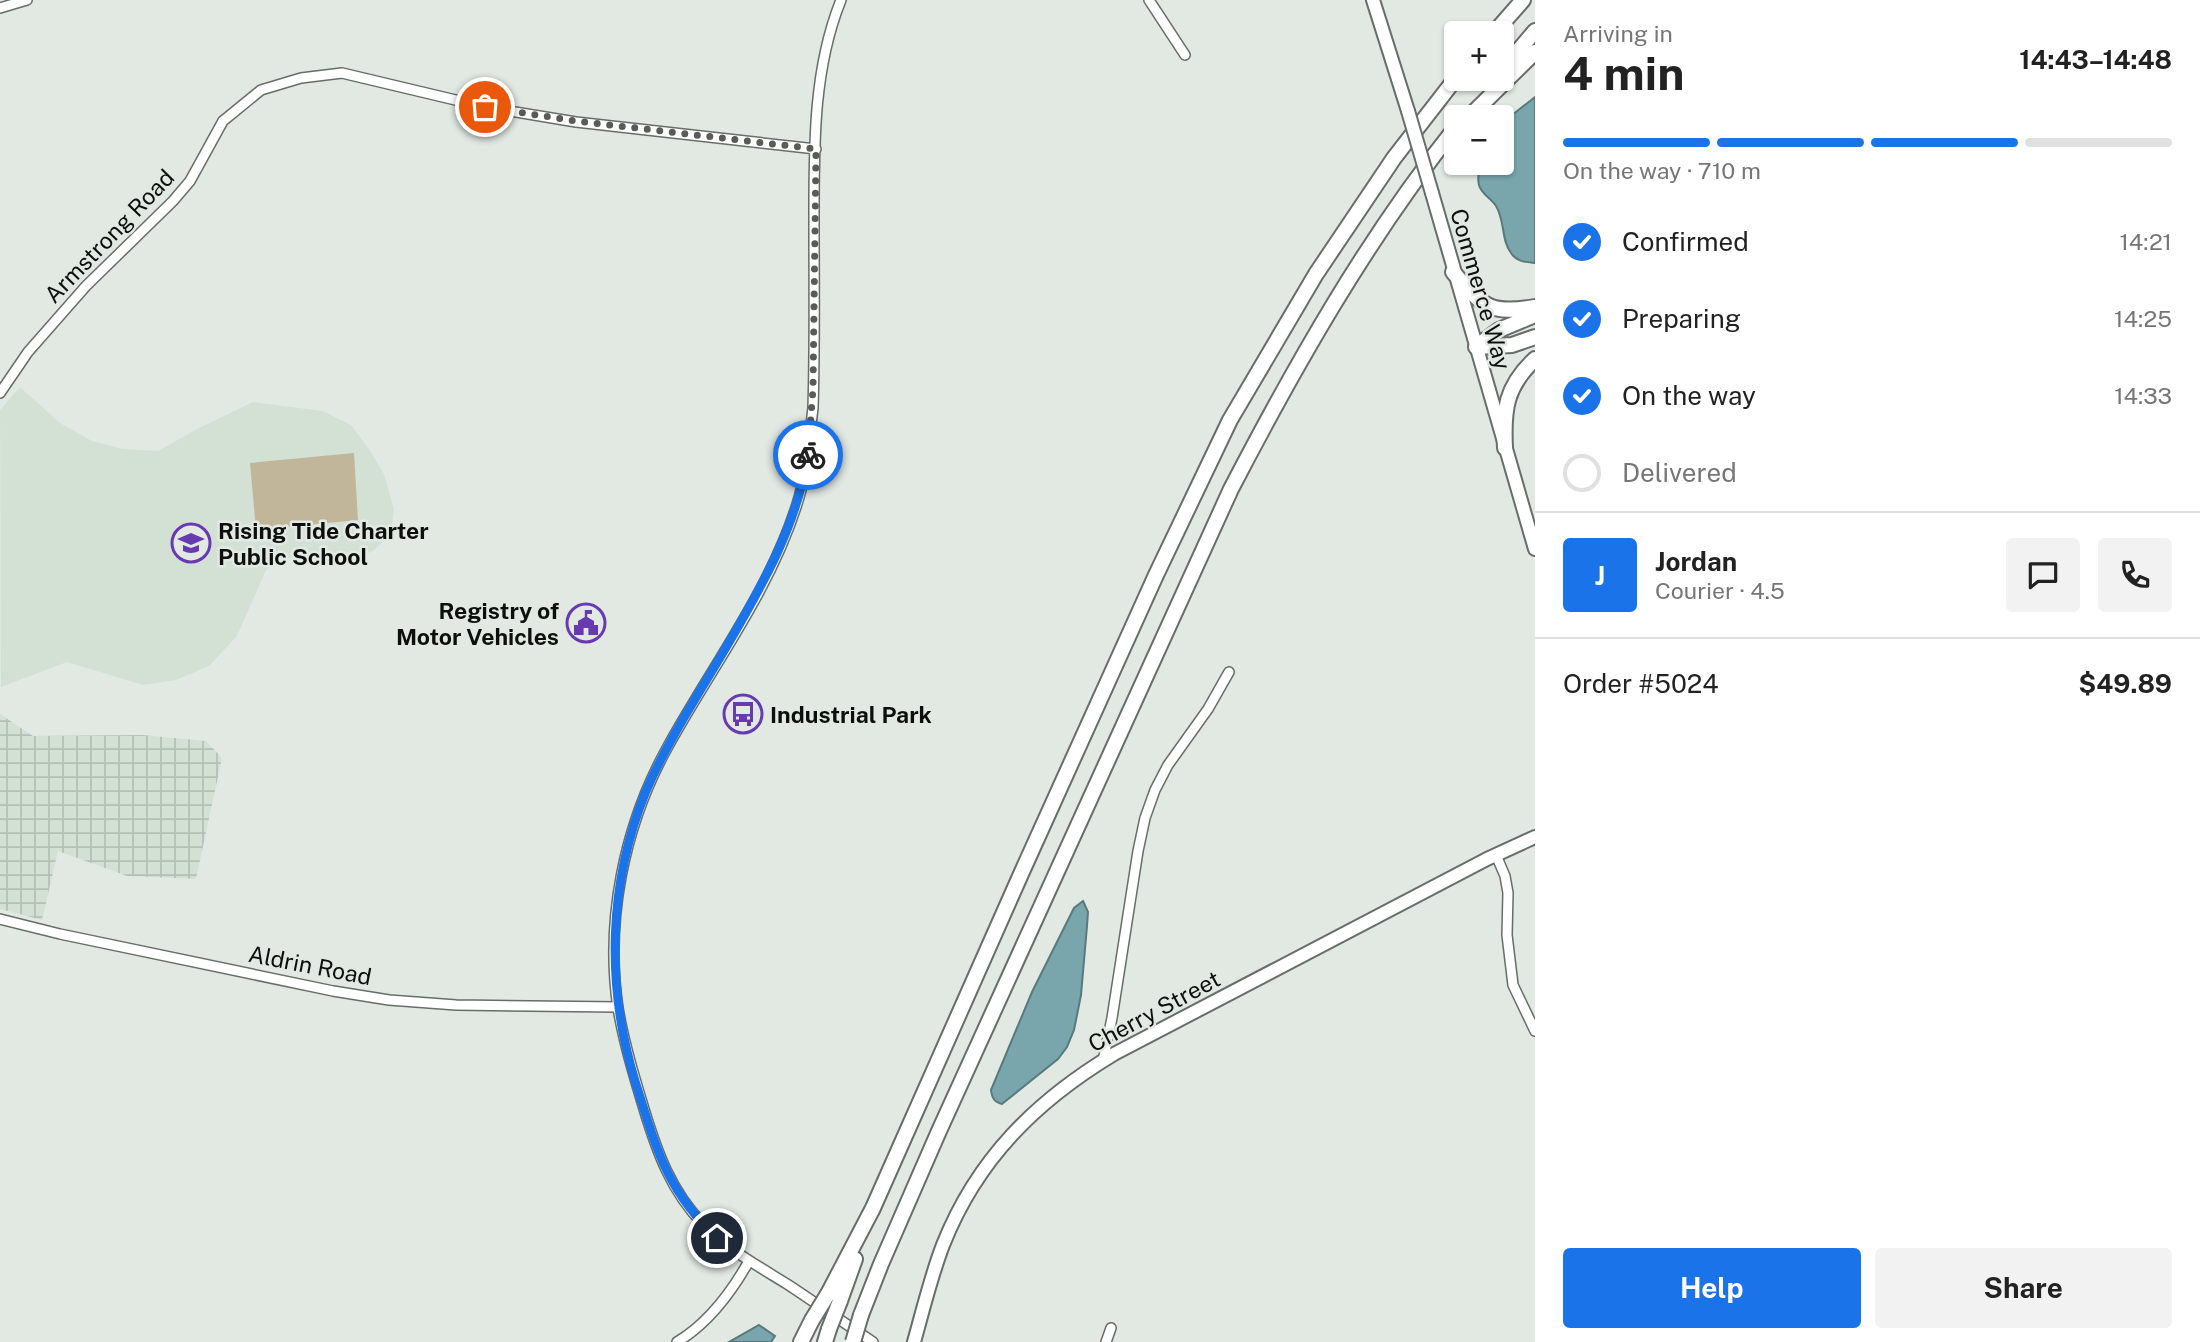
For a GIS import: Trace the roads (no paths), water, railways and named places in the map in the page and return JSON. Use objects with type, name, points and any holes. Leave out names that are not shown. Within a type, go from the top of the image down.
[{"type":"highway","points":[[1500,21],[1514,0]]},
{"type":"highway","points":[[1503,21],[1523,0]]},
{"type":"highway","points":[[1514,56],[1535,31]]},
{"type":"highway","points":[[1480,105],[1535,52]]},
{"type":"highway","points":[[827,1336],[834,1298],[873,1208],[1156,575],[1230,420],[1316,274],[1394,159],[1446,91]]},
{"type":"highway","points":[[853,1342],[864,1318],[881,1264],[939,1131],[1231,489],[1321,326],[1387,223],[1444,143]]},
{"type":"highway","points":[[1454,272],[1478,300],[1487,306],[1499,311],[1535,307]]},
{"type":"highway","points":[[1476,347],[1499,330],[1535,315]]},
{"type":"highway","points":[[1476,347],[1513,345],[1535,337]]},
{"type":"highway","points":[[1505,448],[1508,395],[1517,378],[1535,359]]},
{"type":"highway","points":[[802,1342],[813,1321],[834,1298]]},
{"type":"highway","points":[[861,1342],[864,1318]]},
{"type":"main road","name":"Commerce Way","points":[[1373,0],[1408,111],[1535,549]]},
{"type":"main road","name":"Cherry Street","points":[[914,1342],[943,1244],[975,1183],[998,1150],[1034,1112],[1068,1083],[1103,1061],[1535,837]]},
{"type":"street","points":[[0,8],[27,0]]},
{"type":"street","points":[[841,0],[827,44],[817,106],[813,408],[802,484],[787,531],[767,577],[665,752],[636,817],[623,866],[616,912],[615,967],[618,1007],[631,1069],[659,1158],[689,1209],[717,1238],[873,1342]]},
{"type":"street","points":[[1149,0],[1185,55]]},
{"type":"street","name":"Armstrong Road","points":[[0,393],[28,353],[72,302],[190,181],[223,121],[261,90],[301,78],[342,73],[485,107],[816,149]]},
{"type":"street","points":[[1103,1061],[1145,818],[1168,765],[1208,709],[1229,672]]},
{"type":"street","points":[[1496,855],[1505,876],[1508,893],[1508,945],[1513,985],[1535,1031]]},
{"type":"street","name":"Aldrin Road","points":[[0,919],[60,934],[389,1000],[456,1005],[618,1007]]},
{"type":"street","points":[[677,1342],[697,1328],[723,1301],[749,1261]]},
{"type":"street","points":[[1106,1342],[1111,1328]]},
{"type":"water","points":[[1535,97],[1535,263],[1513,256],[1506,242],[1499,212],[1482,191],[1478,180],[1479,175],[1514,175],[1514,114]]},
{"type":"water","points":[[1083,901],[1088,912],[1081,995],[1074,1030],[1067,1047],[1058,1059],[1002,1104],[999,1103],[994,1099],[991,1090],[1032,992],[1074,908]]},
{"type":"water","points":[[759,1325],[775,1336],[771,1342],[729,1342]]},
{"type":"place","name":"Rising Tide Charter Public School","points":[[191,543]]},
{"type":"place","name":"Registry of Motor Vehicles","points":[[586,623]]},
{"type":"place","name":"Industrial Park","points":[[743,714]]}]
